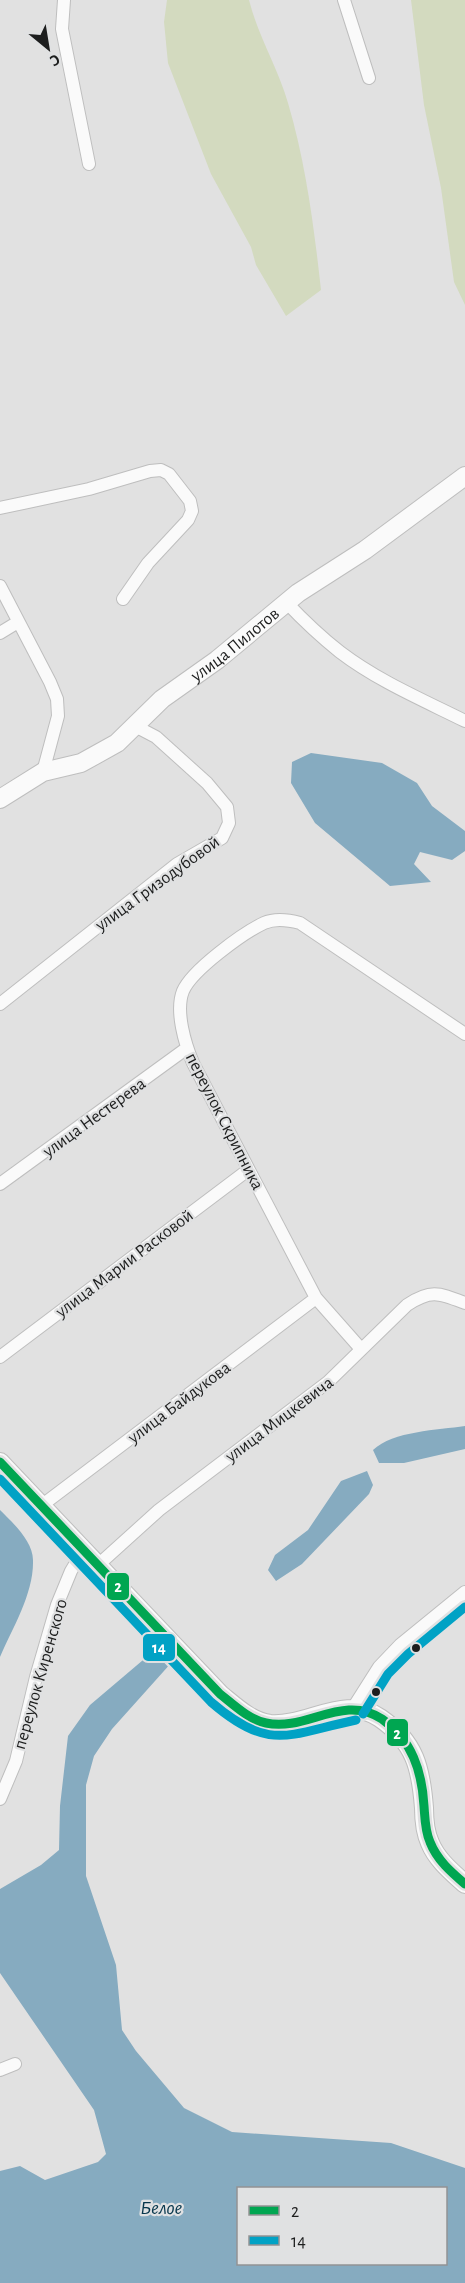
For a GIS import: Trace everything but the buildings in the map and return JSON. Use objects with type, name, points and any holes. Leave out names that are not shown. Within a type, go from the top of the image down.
[{"type":"street","points":[[64,0],[62,29],[89,164]]},
{"type":"street","points":[[344,0],[369,78]]},
{"type":"street","points":[[0,508],[89,489],[150,471],[161,470],[169,474],[190,501],[192,511],[188,520],[137,576],[123,599]]},
{"type":"street","name":"улица Пилотов","points":[[0,799],[43,772],[81,763],[117,743],[162,699],[218,660],[286,602],[365,550],[465,476]]},
{"type":"street","points":[[0,586],[57,699],[58,716],[43,772]]},
{"type":"street","points":[[286,602],[341,653],[394,686],[465,721]]},
{"type":"street","points":[[0,633],[18,622]]},
{"type":"street","name":"улица Гризодубовой","points":[[0,1004],[177,864],[222,838],[229,823],[227,807],[207,783],[156,737],[135,726]]},
{"type":"street","name":"переулок Скрипника","points":[[361,1349],[316,1298],[193,1063],[187,1048],[181,1011],[182,993],[202,965],[265,922],[286,920],[300,923],[465,1034]]},
{"type":"street","name":"улица Нестерева","points":[[0,1184],[187,1048]]},
{"type":"street","name":"улица Марии Расковой","points":[[0,1357],[248,1170]]},
{"type":"street","name":"улица Мицкевича","points":[[97,1566],[159,1510],[328,1382],[407,1305],[422,1295],[436,1293],[465,1303]]},
{"type":"street","name":"улица Байдукова","points":[[41,1506],[316,1298]]},
{"type":"street","points":[[0,1462],[220,1694],[243,1713],[270,1724],[294,1722],[353,1708],[378,1716],[395,1729],[417,1759],[421,1776],[424,1824],[429,1842],[448,1869],[465,1884]]},
{"type":"street","name":"переулок Киренского","points":[[0,1799],[16,1761],[36,1677],[57,1605],[71,1571],[83,1551]]},
{"type":"street","points":[[353,1708],[380,1667],[400,1644],[465,1592]]},
{"type":"street","points":[[0,2070],[15,2064]]},
{"type":"green space","points":[[167,0],[249,0],[257,26],[284,90],[305,172],[321,290],[286,316],[256,265],[251,247],[211,174],[168,63],[164,22]]},
{"type":"green space","points":[[411,0],[465,0],[465,305],[454,282],[441,188],[424,105]]},
{"type":"water","points":[[311,753],[382,763],[417,783],[432,806],[465,831],[465,851],[452,860],[420,852],[414,864],[431,882],[390,886],[315,823],[291,783],[292,762]]},
{"type":"water","points":[[465,1426],[465,1449],[404,1463],[379,1463],[373,1450],[404,1435]]},
{"type":"water","points":[[367,1471],[373,1485],[369,1494],[302,1564],[276,1581],[268,1570],[275,1555],[308,1530],[341,1481]]},
{"type":"water","points":[[0,1510],[26,1539],[33,1560],[26,1597],[0,1657]]},
{"type":"water","name":"Белое","points":[[156,1649],[172,1662],[112,1729],[94,1756],[86,1785],[86,1876],[116,1965],[122,2030],[136,2051],[184,2108],[232,2132],[391,2143],[465,2168],[465,2283],[0,2283],[0,2171],[20,2166],[45,2180],[98,2162],[106,2154],[94,2110],[0,1973],[0,1889],[41,1865],[59,1850],[60,1806],[68,1736],[90,1705]]},
{"type":"transit line","name":"2","points":[[0,1462],[220,1694],[241,1711],[259,1721],[281,1724],[296,1723],[339,1711],[353,1710],[367,1712],[392,1727],[408,1747],[418,1769],[428,1838],[436,1854],[465,1884]]},
{"type":"transit line","name":"14","points":[[0,1479],[211,1702],[231,1718],[265,1734],[280,1735],[296,1734],[356,1720]]},
{"type":"transit line","name":"14","points":[[363,1714],[388,1674],[408,1654],[465,1607]]}]
